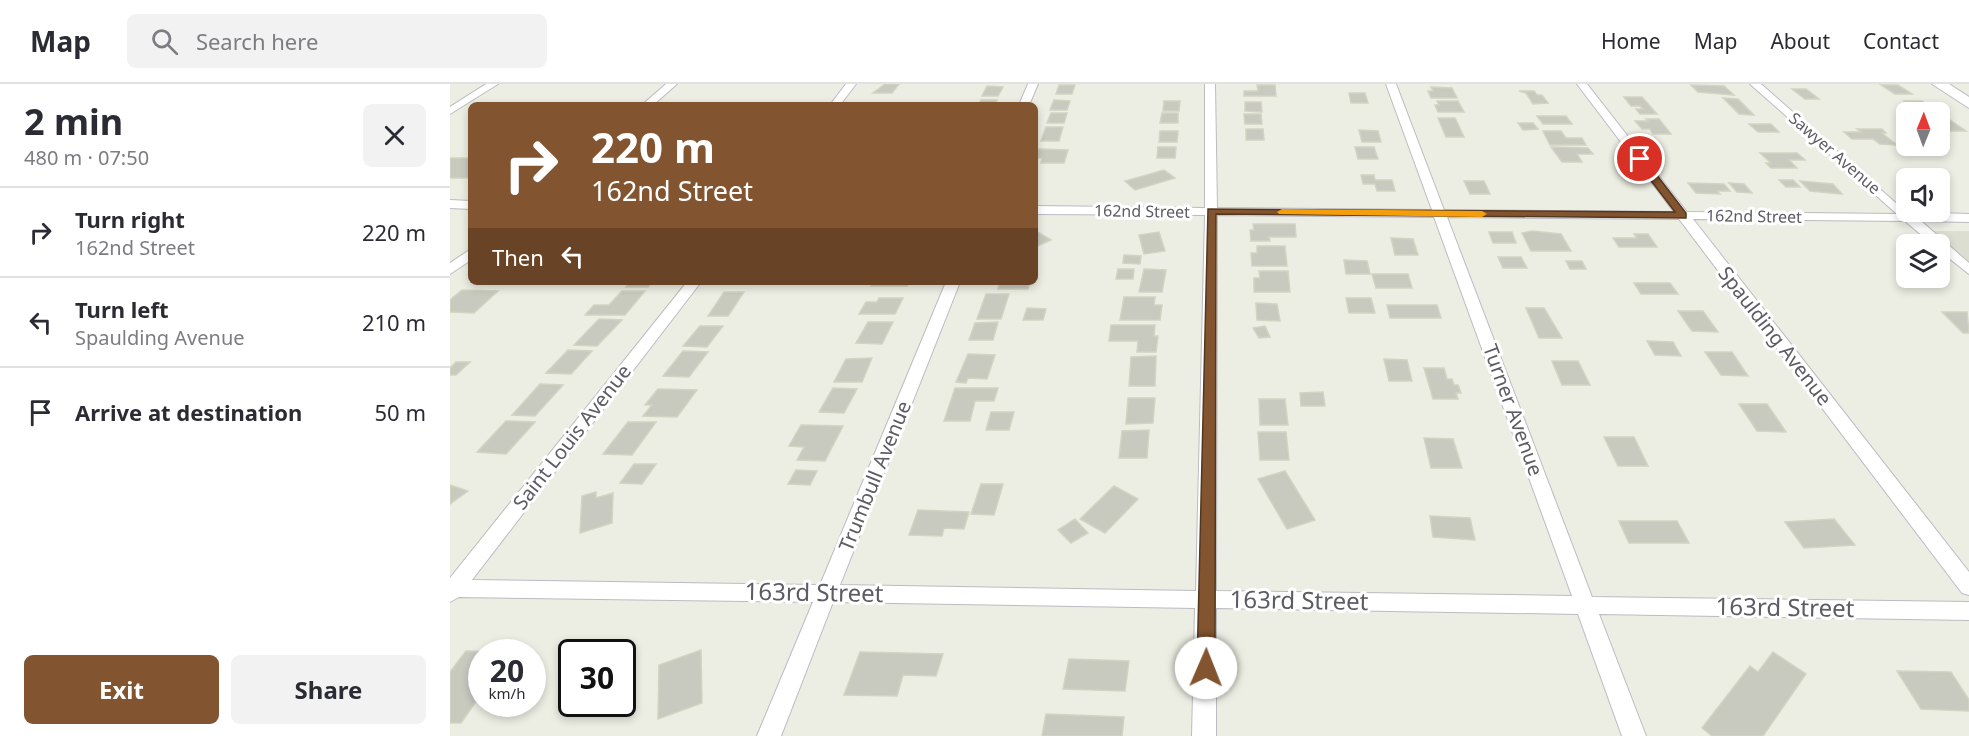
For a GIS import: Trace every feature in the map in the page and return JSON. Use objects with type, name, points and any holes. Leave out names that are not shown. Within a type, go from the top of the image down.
[{"type":"main road","points":[[1939,84],[1969,104]]},
{"type":"street","points":[[450,111],[493,84]]},
{"type":"street","points":[[651,102],[672,84]]},
{"type":"street","points":[[837,102],[851,84]]},
{"type":"street","points":[[1025,102],[1033,84]]},
{"type":"street","points":[[1204,736],[1211,211],[1210,84]]},
{"type":"street","name":"Turner Avenue","points":[[1391,84],[1634,736]]},
{"type":"street","name":"Spaulding Avenue","points":[[1582,84],[1969,587]]},
{"type":"street","name":"Sawyer Avenue","points":[[1755,84],[1896,207]]},
{"type":"street","points":[[450,204],[468,205]]},
{"type":"street","name":"162nd Street","points":[[1038,210],[1896,218]]},
{"type":"street","name":"162nd Street","points":[[1950,218],[1969,218]]},
{"type":"street","name":"Sawyer Avenue","points":[[1914,222],[1969,270]]},
{"type":"street","points":[[450,270],[468,255]]},
{"type":"street","name":"Saint Louis Avenue","points":[[451,590],[692,285]]},
{"type":"street","name":"Trumbull Avenue","points":[[770,736],[952,285]]},
{"type":"street","name":"163rd Street","points":[[451,590],[1969,611]]},
{"type":"shaded area","points":[[1930,231],[1969,231],[1969,265],[1950,248],[1950,234],[1933,234]]},
{"type":"building","points":[[885,84],[899,84],[892,93],[873,93]]},
{"type":"building","points":[[1059,85],[1075,85],[1072,94],[1056,94]]},
{"type":"building","points":[[1257,85],[1275,85],[1276,96],[1244,96],[1244,91],[1258,91]]},
{"type":"building","points":[[1691,85],[1724,86],[1734,95],[1698,92]]},
{"type":"building","points":[[1881,85],[1898,85],[1912,94],[1895,94]]},
{"type":"building","points":[[987,86],[1003,87],[998,96],[982,96]]},
{"type":"building","points":[[1431,87],[1452,88],[1457,98],[1431,98],[1428,91],[1433,91]]},
{"type":"building","points":[[1792,89],[1806,89],[1819,99],[1805,99]]},
{"type":"building","points":[[1519,91],[1534,91],[1537,95],[1542,95],[1548,103],[1533,104],[1526,93]]},
{"type":"building","points":[[1349,93],[1365,93],[1368,103],[1351,103]]},
{"type":"building","points":[[1624,97],[1642,97],[1657,114],[1640,114],[1636,109],[1643,109],[1640,106],[1631,106]]},
{"type":"building","points":[[1723,98],[1738,99],[1754,115],[1739,114]]},
{"type":"building","points":[[981,100],[997,100],[996,102],[980,102]]},
{"type":"building","points":[[1054,100],[1070,101],[1067,110],[1050,110]]},
{"type":"building","points":[[1164,101],[1180,101],[1179,111],[1163,111]]},
{"type":"building","points":[[1437,101],[1458,101],[1464,112],[1438,112],[1435,105],[1439,105]]},
{"type":"building","points":[[1245,102],[1261,102],[1262,112],[1245,111]]},
{"type":"building","points":[[1051,113],[1067,113],[1064,123],[1047,123]]},
{"type":"building","points":[[1162,113],[1178,113],[1178,123],[1160,123]]},
{"type":"building","points":[[1244,114],[1261,114],[1262,124],[1245,124]]},
{"type":"building","points":[[1537,116],[1566,116],[1572,124],[1543,124]]},
{"type":"building","points":[[1438,118],[1455,118],[1464,137],[1446,137]]},
{"type":"building","points":[[1646,119],[1659,119],[1671,134],[1653,134],[1650,129],[1642,129],[1635,121],[1648,121]]},
{"type":"building","points":[[1950,120],[1966,131],[1950,131]]},
{"type":"building","points":[[1518,123],[1533,123],[1538,129],[1523,130]]},
{"type":"building","points":[[1749,124],[1771,124],[1779,132],[1758,132]]},
{"type":"building","points":[[1046,127],[1063,127],[1059,141],[1041,141]]},
{"type":"building","points":[[1246,129],[1263,129],[1264,140],[1246,140]]},
{"type":"building","points":[[1857,129],[1882,129],[1886,133],[1882,133],[1896,145],[1880,144],[1873,139],[1852,139],[1844,132],[1861,132]]},
{"type":"building","points":[[1359,130],[1378,131],[1381,142],[1362,142]]},
{"type":"building","points":[[1160,131],[1178,131],[1177,142],[1159,142]]},
{"type":"building","points":[[1543,131],[1561,131],[1566,138],[1582,138],[1586,145],[1550,145]]},
{"type":"building","points":[[1158,147],[1176,147],[1175,158],[1157,158]]},
{"type":"building","points":[[1355,147],[1374,147],[1378,159],[1358,159]]},
{"type":"building","points":[[1551,147],[1588,148],[1593,154],[1577,154],[1582,162],[1562,162]]},
{"type":"building","points":[[1039,149],[1068,150],[1064,163],[1041,163],[1042,158],[1038,158]]},
{"type":"building","points":[[1760,153],[1797,153],[1805,160],[1789,160],[1797,168],[1771,168],[1766,163],[1771,163]]},
{"type":"building","points":[[450,158],[468,158],[468,178],[450,178]]},
{"type":"building","points":[[1164,170],[1175,178],[1135,190],[1125,181]]},
{"type":"building","points":[[1361,175],[1374,175],[1375,180],[1392,180],[1395,191],[1377,191],[1375,184],[1363,184]]},
{"type":"building","points":[[1779,180],[1793,180],[1800,187],[1786,187]]},
{"type":"building","points":[[1464,181],[1484,181],[1490,194],[1470,194]]},
{"type":"building","points":[[1800,181],[1833,184],[1842,194],[1810,191]]},
{"type":"building","points":[[1688,183],[1724,184],[1730,191],[1717,191],[1720,194],[1696,193]]},
{"type":"building","points":[[1729,183],[1744,184],[1752,193],[1737,192]]},
{"type":"building","points":[[1253,224],[1295,224],[1296,237],[1269,237],[1270,241],[1251,241],[1250,230],[1254,230]]},
{"type":"building","points":[[1532,231],[1561,234],[1571,251],[1531,251],[1522,233]]},
{"type":"building","points":[[1038,232],[1051,240],[1038,246]]},
{"type":"building","points":[[1159,232],[1165,251],[1144,254],[1139,235]]},
{"type":"building","points":[[1489,232],[1512,232],[1516,243],[1493,243]]},
{"type":"building","points":[[1634,234],[1648,234],[1657,247],[1619,247],[1613,238],[1637,238]]},
{"type":"building","points":[[1391,238],[1413,239],[1418,255],[1395,255]]},
{"type":"building","points":[[1257,246],[1285,246],[1287,266],[1252,266],[1251,253],[1257,253]]},
{"type":"building","points":[[1124,255],[1141,256],[1140,264],[1123,263]]},
{"type":"building","points":[[1498,257],[1521,257],[1527,268],[1503,268]]},
{"type":"building","points":[[1344,260],[1367,261],[1370,274],[1346,274]]},
{"type":"building","points":[[1566,261],[1582,261],[1586,269],[1570,269]]},
{"type":"building","points":[[1118,269],[1134,269],[1133,279],[1116,279]]},
{"type":"building","points":[[1144,269],[1166,270],[1162,292],[1139,292]]},
{"type":"building","points":[[1259,271],[1288,271],[1290,292],[1254,292],[1254,278],[1260,278]]},
{"type":"building","points":[[1372,274],[1408,274],[1412,288],[1376,288]]},
{"type":"building","points":[[1634,283],[1670,283],[1678,294],[1641,294]]},
{"type":"building","points":[[628,285],[650,285],[648,287],[626,287]]},
{"type":"building","points":[[872,285],[908,285],[907,286]]},
{"type":"building","points":[[999,285],[1029,285],[1028,289],[998,289]]},
{"type":"building","points":[[462,290],[498,291],[474,313],[450,312],[450,300]]},
{"type":"building","points":[[622,291],[645,291],[625,315],[585,315],[594,305],[609,305]]},
{"type":"building","points":[[724,292],[744,292],[728,316],[708,316]]},
{"type":"building","points":[[986,294],[1009,294],[1001,319],[977,319]]},
{"type":"building","points":[[1124,297],[1155,297],[1154,305],[1162,305],[1160,320],[1120,320]]},
{"type":"building","points":[[879,298],[903,298],[895,314],[859,314],[866,302],[877,302]]},
{"type":"building","points":[[1346,298],[1371,298],[1375,313],[1349,313]]},
{"type":"building","points":[[1256,303],[1277,304],[1280,321],[1257,320]]},
{"type":"building","points":[[1387,305],[1437,305],[1441,318],[1390,318]]},
{"type":"building","points":[[1027,308],[1046,309],[1043,320],[1023,320]]},
{"type":"building","points":[[1526,308],[1544,308],[1562,338],[1539,338]]},
{"type":"building","points":[[1678,311],[1703,311],[1718,332],[1692,331]]},
{"type":"building","points":[[1942,312],[1967,312],[1969,333],[1963,333]]},
{"type":"building","points":[[599,319],[622,320],[597,346],[574,345]]},
{"type":"building","points":[[868,322],[893,322],[882,344],[856,343]]},
{"type":"building","points":[[998,322],[993,340],[969,340],[975,323]]},
{"type":"building","points":[[1111,325],[1155,325],[1154,336],[1158,336],[1156,352],[1137,352],[1138,341],[1109,341]]},
{"type":"building","points":[[700,326],[723,326],[707,347],[683,346]]},
{"type":"building","points":[[1265,326],[1270,337],[1259,338],[1253,328]]},
{"type":"building","points":[[1647,341],[1673,342],[1681,356],[1655,355]]},
{"type":"building","points":[[568,350],[592,351],[571,374],[546,373]]},
{"type":"building","points":[[683,351],[708,352],[689,377],[663,376]]},
{"type":"building","points":[[1705,352],[1732,352],[1748,376],[1721,375]]},
{"type":"building","points":[[968,354],[995,355],[987,379],[968,378],[966,383],[956,382]]},
{"type":"building","points":[[1156,356],[1155,386],[1129,386],[1131,357]]},
{"type":"building","points":[[872,358],[862,382],[834,382],[846,359]]},
{"type":"building","points":[[1384,359],[1407,360],[1412,381],[1389,381]]},
{"type":"building","points":[[1552,361],[1578,361],[1590,385],[1562,385]]},
{"type":"building","points":[[456,362],[470,362],[456,375],[450,375],[450,368]]},
{"type":"building","points":[[1424,368],[1444,368],[1447,379],[1452,379],[1454,385],[1458,385],[1461,393],[1456,393],[1458,399],[1433,399]]},
{"type":"building","points":[[540,384],[563,385],[535,416],[512,415]]},
{"type":"building","points":[[833,388],[857,389],[844,413],[819,412]]},
{"type":"building","points":[[955,388],[998,388],[994,401],[975,401],[970,421],[944,421]]},
{"type":"building","points":[[658,389],[697,390],[677,417],[643,416],[652,405],[645,405]]},
{"type":"building","points":[[1323,392],[1325,406],[1301,406],[1300,393]]},
{"type":"building","points":[[1128,398],[1155,398],[1153,423],[1126,424]]},
{"type":"building","points":[[1259,399],[1285,399],[1288,425],[1260,425]]},
{"type":"building","points":[[1739,404],[1767,404],[1786,432],[1757,431]]},
{"type":"building","points":[[991,412],[1014,412],[1009,430],[986,430]]},
{"type":"building","points":[[506,421],[535,422],[506,454],[477,452]]},
{"type":"building","points":[[628,422],[656,422],[632,455],[603,454]]},
{"type":"building","points":[[801,425],[843,426],[825,461],[797,460],[804,447],[789,446]]},
{"type":"building","points":[[1149,430],[1147,458],[1119,458],[1122,431]]},
{"type":"building","points":[[1258,432],[1286,432],[1289,460],[1260,460]]},
{"type":"building","points":[[1604,437],[1634,437],[1648,466],[1618,466]]},
{"type":"building","points":[[1424,438],[1453,439],[1462,468],[1431,468]]},
{"type":"building","points":[[634,464],[656,464],[642,484],[620,483]]},
{"type":"building","points":[[796,470],[817,471],[810,485],[788,484]]},
{"type":"building","points":[[1285,471],[1315,520],[1287,529],[1258,479]]},
{"type":"building","points":[[981,484],[1003,484],[994,515],[971,514]]},
{"type":"building","points":[[450,485],[468,491],[450,504]]},
{"type":"building","points":[[1114,486],[1138,499],[1105,533],[1080,519]]},
{"type":"building","points":[[596,492],[596,498],[613,493],[612,523],[580,533],[582,496]]},
{"type":"building","points":[[918,510],[969,512],[964,529],[944,528],[942,536],[909,535]]},
{"type":"building","points":[[1430,516],[1470,518],[1475,540],[1433,537]]},
{"type":"building","points":[[1075,519],[1088,533],[1071,543],[1058,530]]},
{"type":"building","points":[[1834,519],[1855,545],[1804,548],[1785,522]]},
{"type":"building","points":[[1619,521],[1677,521],[1689,543],[1629,543]]},
{"type":"building","points":[[701,650],[702,703],[658,719],[659,665]]},
{"type":"building","points":[[468,651],[468,713],[461,723],[450,723],[450,672]]},
{"type":"building","points":[[860,652],[943,654],[936,676],[903,675],[897,696],[844,695]]},
{"type":"building","points":[[1773,652],[1806,674],[1763,736],[1712,736],[1702,728],[1750,666],[1758,672]]},
{"type":"building","points":[[1069,659],[1129,661],[1125,691],[1063,689]]},
{"type":"building","points":[[1897,671],[1951,672],[1969,700],[1969,711],[1921,709]]},
{"type":"building","points":[[1046,714],[1124,717],[1122,736],[1042,736]]},
{"type":"slow traffic","points":[[1282,212],[1482,214]]},
{"type":"route","points":[[1206,668],[1211,211],[1683,216],[1640,159]]}]
